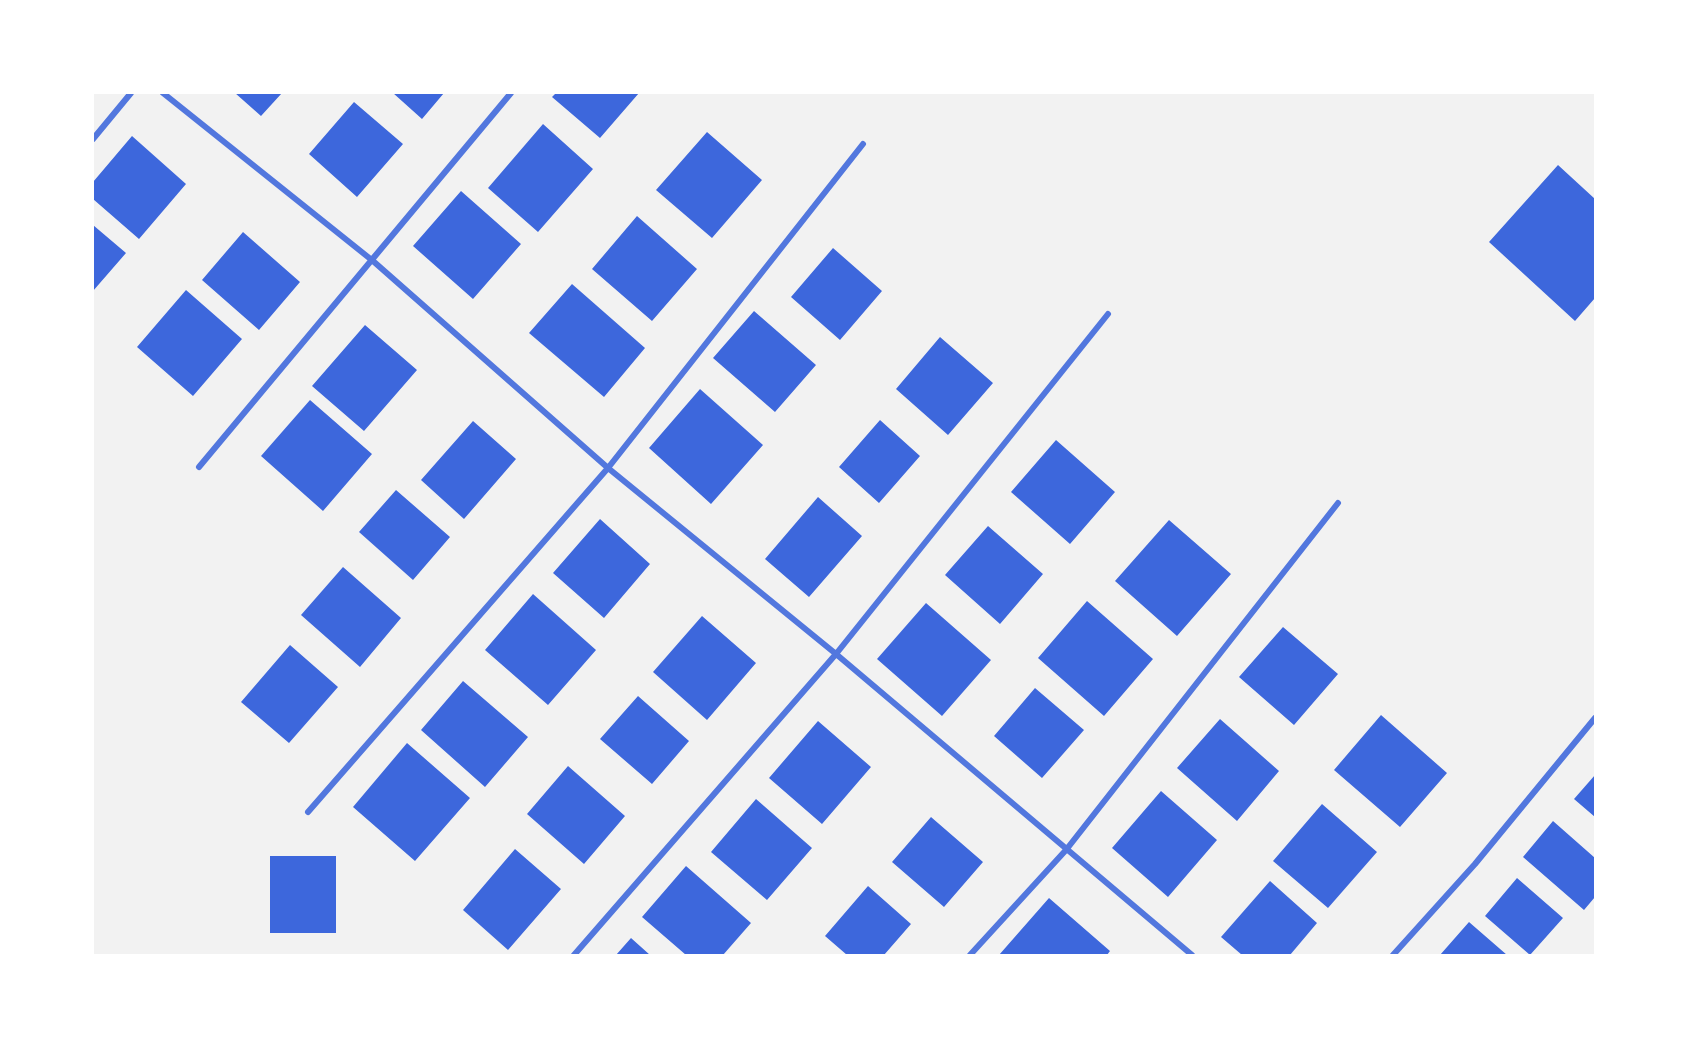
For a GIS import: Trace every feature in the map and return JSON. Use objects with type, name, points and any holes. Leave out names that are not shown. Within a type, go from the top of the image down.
[{"type":"street","points":[[93,139],[131,93]]},
{"type":"street","points":[[163,93],[373,261],[608,468],[836,654],[1192,955]]},
{"type":"street","points":[[199,467],[373,261],[510,93]]},
{"type":"street","points":[[308,812],[608,468],[862,144]]},
{"type":"street","points":[[574,955],[836,654],[1108,314]]},
{"type":"street","points":[[970,955],[1066,850],[1338,503]]},
{"type":"street","points":[[1393,955],[1474,864],[1595,718]]},
{"type":"building","points":[[235,93],[282,93],[261,116]]},
{"type":"building","points":[[393,93],[444,93],[422,119]]},
{"type":"building","points":[[556,93],[639,93],[600,138],[552,97]]},
{"type":"building","points":[[354,102],[403,144],[357,197],[309,154]]},
{"type":"building","points":[[543,124],[593,169],[538,232],[488,188]]},
{"type":"building","points":[[707,132],[762,180],[712,238],[656,190]]},
{"type":"building","points":[[132,136],[186,184],[139,239],[93,199],[93,182]]},
{"type":"building","points":[[1558,165],[1595,199],[1595,298],[1575,321],[1489,242]]},
{"type":"building","points":[[461,191],[521,244],[473,299],[413,246]]},
{"type":"building","points":[[637,216],[697,269],[652,321],[592,269]]},
{"type":"building","points":[[93,225],[126,253],[93,291]]},
{"type":"building","points":[[243,232],[300,282],[259,330],[202,280]]},
{"type":"building","points":[[833,248],[882,291],[840,340],[791,297]]},
{"type":"building","points":[[572,284],[645,348],[604,397],[529,333]]},
{"type":"building","points":[[186,290],[242,339],[193,396],[137,347]]},
{"type":"building","points":[[754,311],[816,365],[775,412],[713,358]]},
{"type":"building","points":[[365,325],[417,370],[364,431],[312,386]]},
{"type":"building","points":[[940,337],[993,383],[948,435],[896,389]]},
{"type":"building","points":[[700,389],[763,445],[711,504],[649,448]]},
{"type":"building","points":[[310,400],[372,454],[323,511],[261,456]]},
{"type":"building","points":[[880,420],[920,456],[879,503],[839,467]]},
{"type":"building","points":[[473,421],[516,459],[464,519],[421,480]]},
{"type":"building","points":[[1056,440],[1115,492],[1070,544],[1011,492]]},
{"type":"building","points":[[396,490],[450,537],[413,580],[359,532]]},
{"type":"building","points":[[818,497],[862,536],[809,597],[765,559]]},
{"type":"building","points":[[600,519],[650,564],[604,618],[553,573]]},
{"type":"building","points":[[1169,520],[1231,574],[1177,636],[1115,581]]},
{"type":"building","points":[[988,526],[1043,574],[1000,624],[945,575]]},
{"type":"building","points":[[343,567],[401,618],[360,667],[301,615]]},
{"type":"building","points":[[533,594],[596,650],[548,705],[485,650]]},
{"type":"building","points":[[1087,601],[1153,659],[1104,716],[1038,658]]},
{"type":"building","points":[[926,603],[991,660],[942,716],[877,659]]},
{"type":"building","points":[[702,616],[756,663],[707,720],[653,672]]},
{"type":"building","points":[[1283,627],[1338,674],[1294,725],[1239,677]]},
{"type":"building","points":[[290,645],[338,687],[289,743],[241,702]]},
{"type":"building","points":[[463,681],[528,737],[485,787],[421,730]]},
{"type":"building","points":[[1035,688],[1084,730],[1042,778],[994,736]]},
{"type":"building","points":[[638,696],[689,741],[652,784],[600,739]]},
{"type":"building","points":[[1381,715],[1447,773],[1400,827],[1334,770]]},
{"type":"building","points":[[1220,719],[1279,771],[1237,821],[1177,768]]},
{"type":"building","points":[[818,721],[871,767],[822,824],[769,778]]},
{"type":"building","points":[[407,743],[470,798],[415,861],[353,807]]},
{"type":"building","points":[[568,766],[625,816],[584,864],[527,814]]},
{"type":"building","points":[[1595,775],[1595,817],[1574,799]]},
{"type":"building","points":[[1161,791],[1217,840],[1168,897],[1112,848]]},
{"type":"building","points":[[756,799],[812,848],[767,900],[711,852]]},
{"type":"building","points":[[1322,804],[1377,852],[1328,908],[1273,861]]},
{"type":"building","points":[[931,817],[983,862],[944,907],[892,862]]},
{"type":"building","points":[[1553,821],[1595,858],[1595,897],[1584,910],[1523,857]]},
{"type":"building","points":[[515,849],[561,889],[508,950],[463,910]]},
{"type":"building","points":[[270,856],[336,856],[336,933],[270,933]]},
{"type":"building","points":[[686,866],[751,923],[723,955],[686,955],[642,917]]},
{"type":"building","points":[[1517,878],[1563,918],[1530,955],[1485,916]]},
{"type":"building","points":[[1270,881],[1317,923],[1290,955],[1242,955],[1221,937]]},
{"type":"building","points":[[868,886],[911,924],[884,955],[847,955],[825,936]]},
{"type":"building","points":[[1049,898],[1110,951],[1107,955],[999,955]]},
{"type":"building","points":[[1469,922],[1507,955],[1440,955]]},
{"type":"building","points":[[631,938],[650,955],[616,955]]}]
